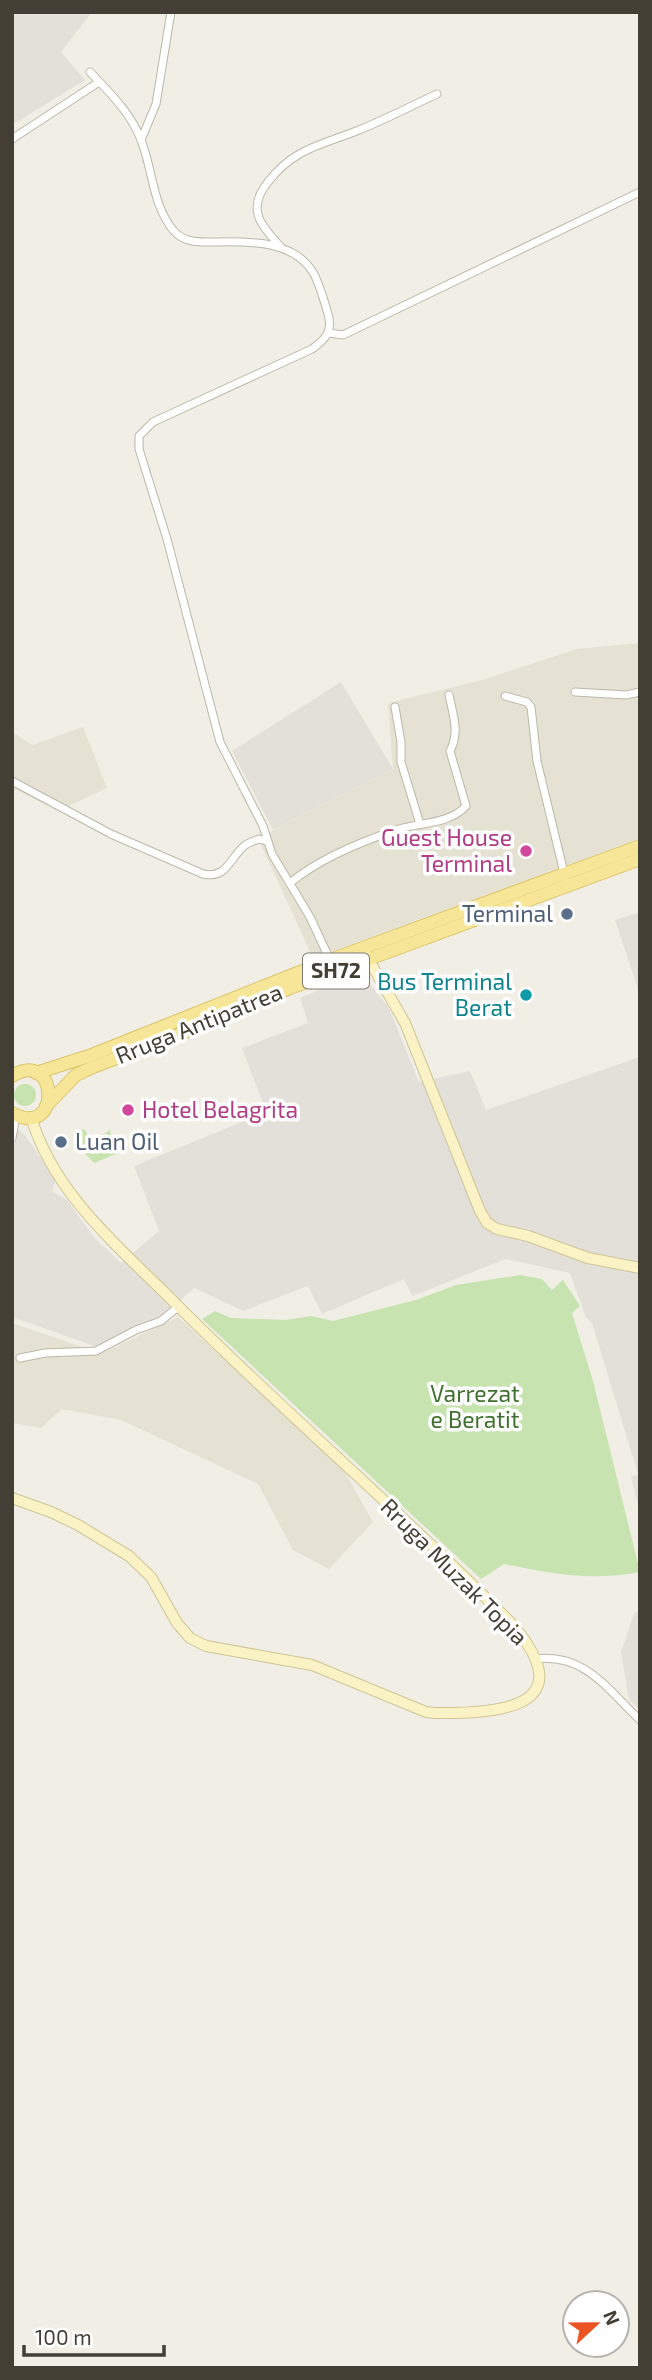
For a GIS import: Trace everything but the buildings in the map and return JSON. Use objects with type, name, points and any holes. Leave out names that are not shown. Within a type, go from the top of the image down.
[{"type":"main road","name":"Rruga Antipatrea","points":[[12,1075],[27,1071],[36,1073],[290,988],[366,954],[566,879],[640,846]]},
{"type":"main road","name":"Rruga Antipatrea","points":[[566,879],[640,859]]},
{"type":"main road","name":"Rruga Antipatrea","points":[[31,1117],[40,1114],[76,1075],[93,1066],[330,960],[366,954]]},
{"type":"main road","points":[[36,1073],[49,1087],[50,1097],[46,1106]]},
{"type":"main road","points":[[14,1114],[31,1117]]},
{"type":"street","points":[[141,140],[156,104],[171,12]]},
{"type":"street","points":[[90,72],[121,106],[141,140],[151,184],[174,232],[190,242],[262,243],[281,247]]},
{"type":"street","points":[[12,139],[99,82]]},
{"type":"street","points":[[330,960],[310,917],[266,841],[263,826],[220,742],[167,539],[139,449],[139,436],[153,422],[312,349],[323,341],[329,333],[331,323],[313,271],[281,247],[267,232],[257,214],[256,203],[260,192],[288,159],[385,119],[437,94]]},
{"type":"street","points":[[329,333],[343,335],[640,192]]},
{"type":"street","points":[[575,692],[626,695],[640,692]]},
{"type":"street","points":[[290,883],[302,873],[375,837],[450,817],[466,806],[450,751],[456,738],[456,730],[449,695]]},
{"type":"street","points":[[505,696],[527,702],[531,707],[537,761],[566,879]]},
{"type":"street","points":[[395,707],[401,742],[401,762],[420,824]]},
{"type":"street","points":[[12,781],[111,834],[203,874],[220,873],[227,869],[242,847],[258,839],[266,841]]},
{"type":"street","points":[[366,954],[405,1023],[487,1223],[497,1229],[536,1238],[588,1258],[640,1268]]},
{"type":"street","points":[[12,1138],[14,1114]]},
{"type":"street","name":"Rruga Muzak Topia","points":[[12,1498],[78,1525],[129,1556],[151,1577],[177,1623],[190,1638],[206,1646],[312,1665],[426,1712],[494,1711],[527,1701],[538,1683],[539,1672],[527,1642],[479,1591],[229,1358],[100,1230],[45,1155],[31,1117]]},
{"type":"street","points":[[20,1358],[45,1353],[96,1351],[136,1330],[161,1321],[179,1306]]},
{"type":"street","points":[[535,1659],[547,1657],[570,1661],[600,1679],[640,1720]]},
{"type":"shaded area","points":[[12,12],[92,12],[61,52],[85,80],[12,125]]},
{"type":"shaded area","points":[[640,643],[640,838],[313,958],[258,838],[393,769],[388,703],[482,680],[577,649]]},
{"type":"shaded area","points":[[341,682],[393,769],[273,830],[232,751]]},
{"type":"shaded area","points":[[83,727],[107,788],[58,811],[12,788],[12,732],[32,745]]},
{"type":"shaded area","points":[[640,912],[640,995],[615,920]]},
{"type":"shaded area","points":[[356,974],[363,975],[389,1008],[419,1082],[470,1071],[486,1110],[640,1057],[640,1514],[631,1477],[638,1474],[592,1323],[586,1318],[570,1273],[506,1259],[412,1296],[404,1279],[322,1314],[308,1286],[243,1311],[194,1288],[153,1324],[97,1347],[12,1317],[12,1125],[25,1135],[56,1180],[52,1191],[67,1200],[94,1237],[121,1263],[159,1231],[134,1166],[237,1124],[264,1106],[242,1048],[308,1023],[300,998]]},
{"type":"shaded area","points":[[178,1317],[343,1469],[373,1522],[329,1569],[293,1550],[258,1484],[121,1420],[62,1409],[41,1428],[12,1423],[12,1323],[105,1352]]},
{"type":"shaded area","points":[[640,1611],[640,1710],[629,1700],[621,1652],[634,1613]]},
{"type":"green space","points":[[25,1084],[33,1087],[36,1095],[33,1103],[25,1106],[17,1103],[14,1095],[17,1087]]},
{"type":"green space","points":[[81,1129],[96,1139],[110,1130],[113,1143],[119,1142],[123,1151],[94,1163],[76,1144]]},
{"type":"green space","name":"Varrezat e Beratit","points":[[520,1275],[542,1279],[552,1290],[563,1280],[580,1306],[572,1313],[593,1381],[640,1572],[587,1576],[504,1564],[481,1579],[202,1319],[215,1311],[231,1318],[286,1320],[311,1316],[333,1321],[416,1300],[456,1285]]},
{"type":"place","name":"Guest House Terminal","points":[[526,851]]},
{"type":"place","name":"Terminal","points":[[567,914]]},
{"type":"place","name":"Bus Terminal Berat","points":[[526,995]]},
{"type":"place","name":"Hotel Belagrita","points":[[128,1110]]},
{"type":"place","name":"Luan Oil","points":[[61,1142]]}]
